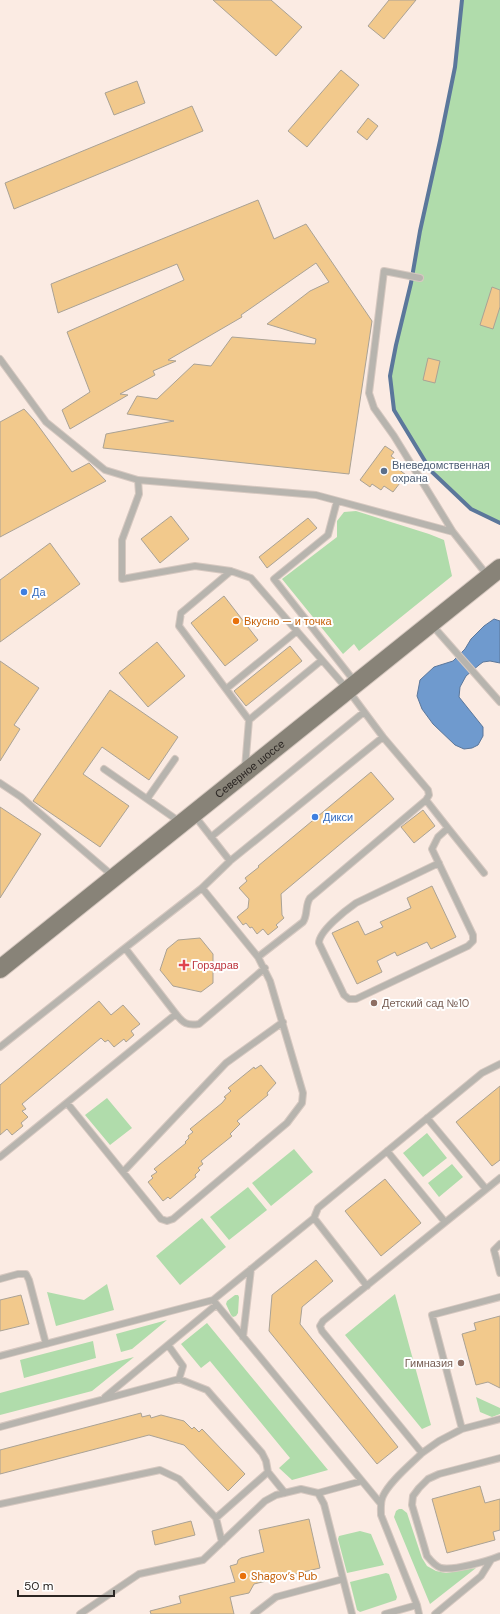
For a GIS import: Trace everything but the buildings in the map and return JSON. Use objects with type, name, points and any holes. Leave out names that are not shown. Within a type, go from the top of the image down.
[{"type":"main road","name":"Северное шоссе","points":[[0,970],[494,572]]},
{"type":"lane","points":[[420,278],[384,271],[369,394],[374,408],[394,436],[453,532],[494,572]]},
{"type":"lane","points":[[0,359],[46,422],[105,470],[138,480],[316,495],[453,532]]},
{"type":"lane","points":[[138,480],[139,494],[122,540],[122,579],[196,566],[231,571],[251,578],[322,660],[352,687]]},
{"type":"lane","points":[[258,957],[303,922],[310,898],[426,800],[429,795],[428,790],[364,712],[352,687],[274,578],[328,536],[337,501]]},
{"type":"lane","points":[[231,571],[181,613],[179,626],[250,720]]},
{"type":"lane","points":[[431,623],[500,702]]},
{"type":"lane","points":[[226,689],[297,631]]},
{"type":"lane","points":[[244,773],[250,720],[322,660]]},
{"type":"lane","points":[[211,837],[364,712]]},
{"type":"lane","points":[[0,1047],[202,888],[230,860],[383,737]]},
{"type":"lane","points":[[147,799],[175,759]]},
{"type":"lane","points":[[104,769],[147,799],[187,818],[211,837],[230,860]]},
{"type":"lane","points":[[0,783],[21,798],[114,877]]},
{"type":"lane","points":[[426,800],[484,873]]},
{"type":"lane","points":[[439,863],[356,903],[347,909],[321,934],[319,943],[344,995],[349,999],[356,999],[468,946],[473,941],[473,935],[439,863],[432,849],[438,837],[448,828]]},
{"type":"lane","points":[[67,1103],[161,1219],[167,1221],[173,1219],[287,1123],[304,1098],[283,1022],[265,968],[258,957],[202,888]]},
{"type":"lane","points":[[125,948],[176,1014],[183,1022],[190,1026],[199,1024],[265,968]]},
{"type":"lane","points":[[0,1157],[176,1014]]},
{"type":"lane","points":[[124,1172],[226,1063],[283,1022]]},
{"type":"lane","points":[[102,1399],[168,1345],[214,1302],[314,1218],[318,1208],[482,1073],[500,1065]]},
{"type":"lane","points":[[427,1118],[486,1189]]},
{"type":"lane","points":[[387,1151],[445,1222]]},
{"type":"lane","points":[[422,1453],[322,1331],[320,1326],[323,1321],[500,1178]]},
{"type":"lane","points":[[314,1218],[367,1286]]},
{"type":"lane","points":[[500,1244],[494,1250],[500,1273]]},
{"type":"lane","points":[[243,1337],[251,1270]]},
{"type":"lane","points":[[0,1279],[18,1274],[26,1274],[29,1280],[46,1344]]},
{"type":"lane","points":[[462,1429],[432,1315],[500,1297]]},
{"type":"lane","points":[[214,1302],[381,1504]]},
{"type":"lane","points":[[0,1356],[214,1302]]},
{"type":"lane","points":[[168,1345],[183,1366],[178,1379]]},
{"type":"lane","points":[[0,1427],[178,1379],[207,1390],[262,1453],[268,1472],[285,1493]]},
{"type":"lane","points":[[419,1614],[417,1605],[381,1515],[382,1497],[388,1487],[422,1453],[439,1441],[462,1429],[500,1419]]},
{"type":"lane","points":[[500,1458],[428,1478],[413,1496],[412,1505],[427,1556],[432,1563],[441,1568],[456,1567],[491,1560],[500,1556]]},
{"type":"lane","points":[[0,1504],[160,1470],[179,1479],[216,1518],[222,1542]]},
{"type":"lane","points":[[216,1518],[268,1472]]},
{"type":"lane","points":[[80,1614],[139,1574],[203,1560],[265,1501],[276,1495],[301,1490],[318,1493],[362,1481]]},
{"type":"lane","points":[[318,1493],[324,1504],[352,1614]]},
{"type":"lane","points":[[435,1614],[481,1576],[491,1560]]},
{"type":"lane","points":[[254,1614],[276,1597],[343,1579]]},
{"type":"lane","points":[[385,1614],[417,1605]]},
{"type":"green space","points":[[462,0],[500,0],[500,523],[471,509],[431,471],[394,410],[390,376],[411,283],[420,231],[455,67]]},
{"type":"green space","points":[[356,511],[444,540],[452,576],[359,651],[354,644],[343,654],[282,579],[337,537],[337,521],[344,512]]},
{"type":"green space","points":[[107,1098],[132,1128],[110,1145],[85,1115]]},
{"type":"green space","points":[[427,1133],[447,1158],[423,1177],[403,1153]]},
{"type":"green space","points":[[294,1149],[313,1172],[271,1206],[252,1183]]},
{"type":"green space","points":[[452,1164],[463,1177],[439,1197],[428,1183]]},
{"type":"green space","points":[[248,1187],[267,1210],[229,1240],[210,1217]]},
{"type":"green space","points":[[202,1218],[226,1247],[180,1285],[156,1256]]},
{"type":"green space","points":[[107,1284],[114,1310],[56,1326],[47,1292],[84,1300]]},
{"type":"green space","points":[[395,1294],[431,1425],[422,1429],[345,1335]]},
{"type":"green space","points":[[235,1295],[238,1295],[239,1297],[238,1313],[233,1317],[226,1304],[227,1301]]},
{"type":"green space","points":[[167,1320],[132,1349],[121,1352],[116,1334]]},
{"type":"green space","points":[[207,1323],[328,1470],[292,1480],[279,1468],[290,1458],[210,1361],[201,1368],[181,1344]]},
{"type":"green space","points":[[93,1341],[96,1358],[24,1378],[20,1360]]},
{"type":"green space","points":[[134,1357],[92,1391],[0,1415],[0,1393]]},
{"type":"green space","points":[[476,1397],[500,1408],[500,1414],[492,1417],[480,1412]]},
{"type":"green space","points":[[402,1509],[407,1513],[422,1558],[427,1566],[436,1571],[446,1573],[476,1568],[430,1604],[394,1517],[396,1511]]},
{"type":"green space","points":[[360,1531],[371,1534],[384,1565],[347,1573],[338,1539],[339,1536]]},
{"type":"green space","points":[[386,1573],[389,1574],[397,1597],[396,1600],[360,1612],[357,1610],[350,1582]]},
{"type":"water","points":[[494,619],[500,621],[500,663],[490,661],[483,662],[466,676],[460,687],[459,697],[483,727],[483,736],[478,745],[472,748],[464,749],[455,745],[433,724],[422,709],[417,696],[420,680],[434,667],[453,661],[465,649],[471,639],[484,626]]},
{"type":"waterway","points":[[462,0],[455,67],[420,231],[411,283],[390,376],[394,410],[431,471],[471,509],[500,523]]},
{"type":"place","name":"Вневедомственная охрана","points":[[384,471]]},
{"type":"place","name":"Да","points":[[24,592]]},
{"type":"place","name":"Вкусно — и точка","points":[[236,621]]},
{"type":"place","name":"Дикси","points":[[315,817]]},
{"type":"place","name":"Горздрав","points":[[184,965]]},
{"type":"place","name":"Детский сад №10","points":[[374,1003]]},
{"type":"place","name":"Гимназия","points":[[461,1363]]},
{"type":"place","name":"Shagov’s Pub","points":[[243,1576]]}]
